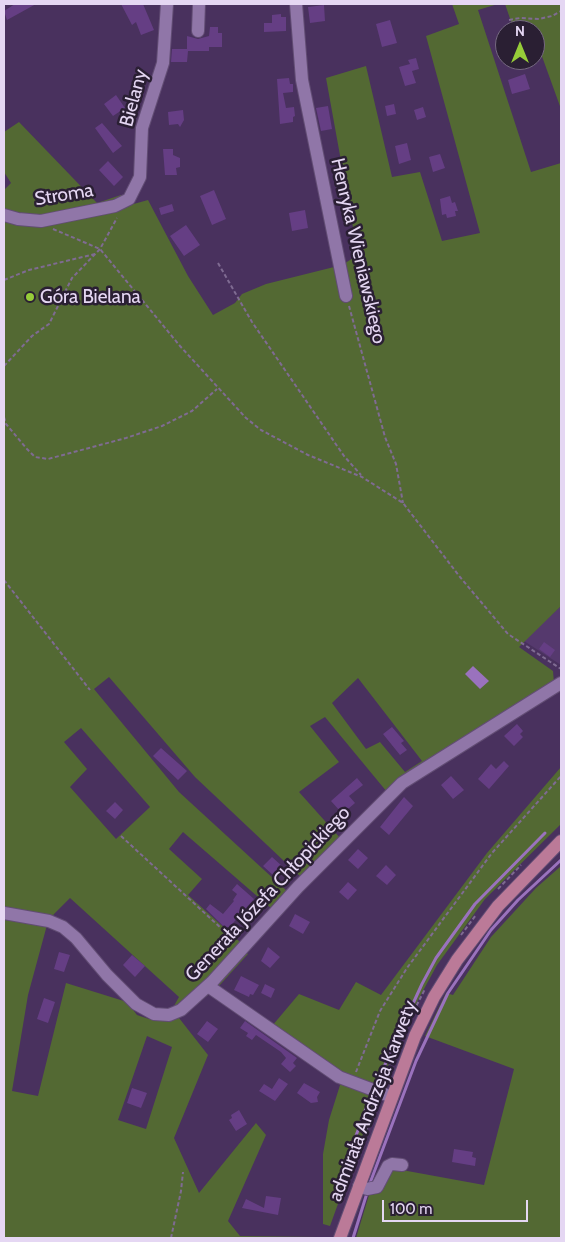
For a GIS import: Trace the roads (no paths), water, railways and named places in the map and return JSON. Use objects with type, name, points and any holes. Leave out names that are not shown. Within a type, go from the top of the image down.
[{"type":"main road","name":"admirała Andrzeja Karwety","points":[[340,1238],[415,1036],[434,997],[457,960],[498,906],[561,841]]},
{"type":"main road","name":"admirała Andrzeja Karwety","points":[[539,864],[561,850]]},
{"type":"street","name":"Bielany","points":[[129,199],[140,177],[142,128],[163,63],[168,4]]},
{"type":"street","points":[[198,31],[199,4]]},
{"type":"street","name":"Henryka Wieniawskiego","points":[[296,4],[301,74],[346,296]]},
{"type":"street","name":"Stroma","points":[[4,214],[18,219],[41,221],[115,206],[129,199]]},
{"type":"street","name":"Generała Józefa Chłopickiego","points":[[4,913],[49,921],[63,928],[76,938],[107,975],[136,1004],[154,1014],[169,1015],[181,1010],[208,986],[298,887],[402,783],[561,683]]},
{"type":"street","points":[[208,986],[339,1077],[392,1097]]},
{"type":"street","points":[[359,1186],[373,1189],[380,1183],[388,1166],[392,1164],[402,1165]]},
{"type":"waterway","points":[[377,1082],[436,958],[475,904],[545,833]]},
{"type":"waterway","points":[[370,1183],[416,1061],[448,993],[491,930],[518,900],[561,860]]},
{"type":"waterway","points":[[333,1198],[371,1095]]},
{"type":"waterway","points":[[353,1238],[367,1193]]},
{"type":"place","name":"Góra Bielana","points":[[30,297]]}]
